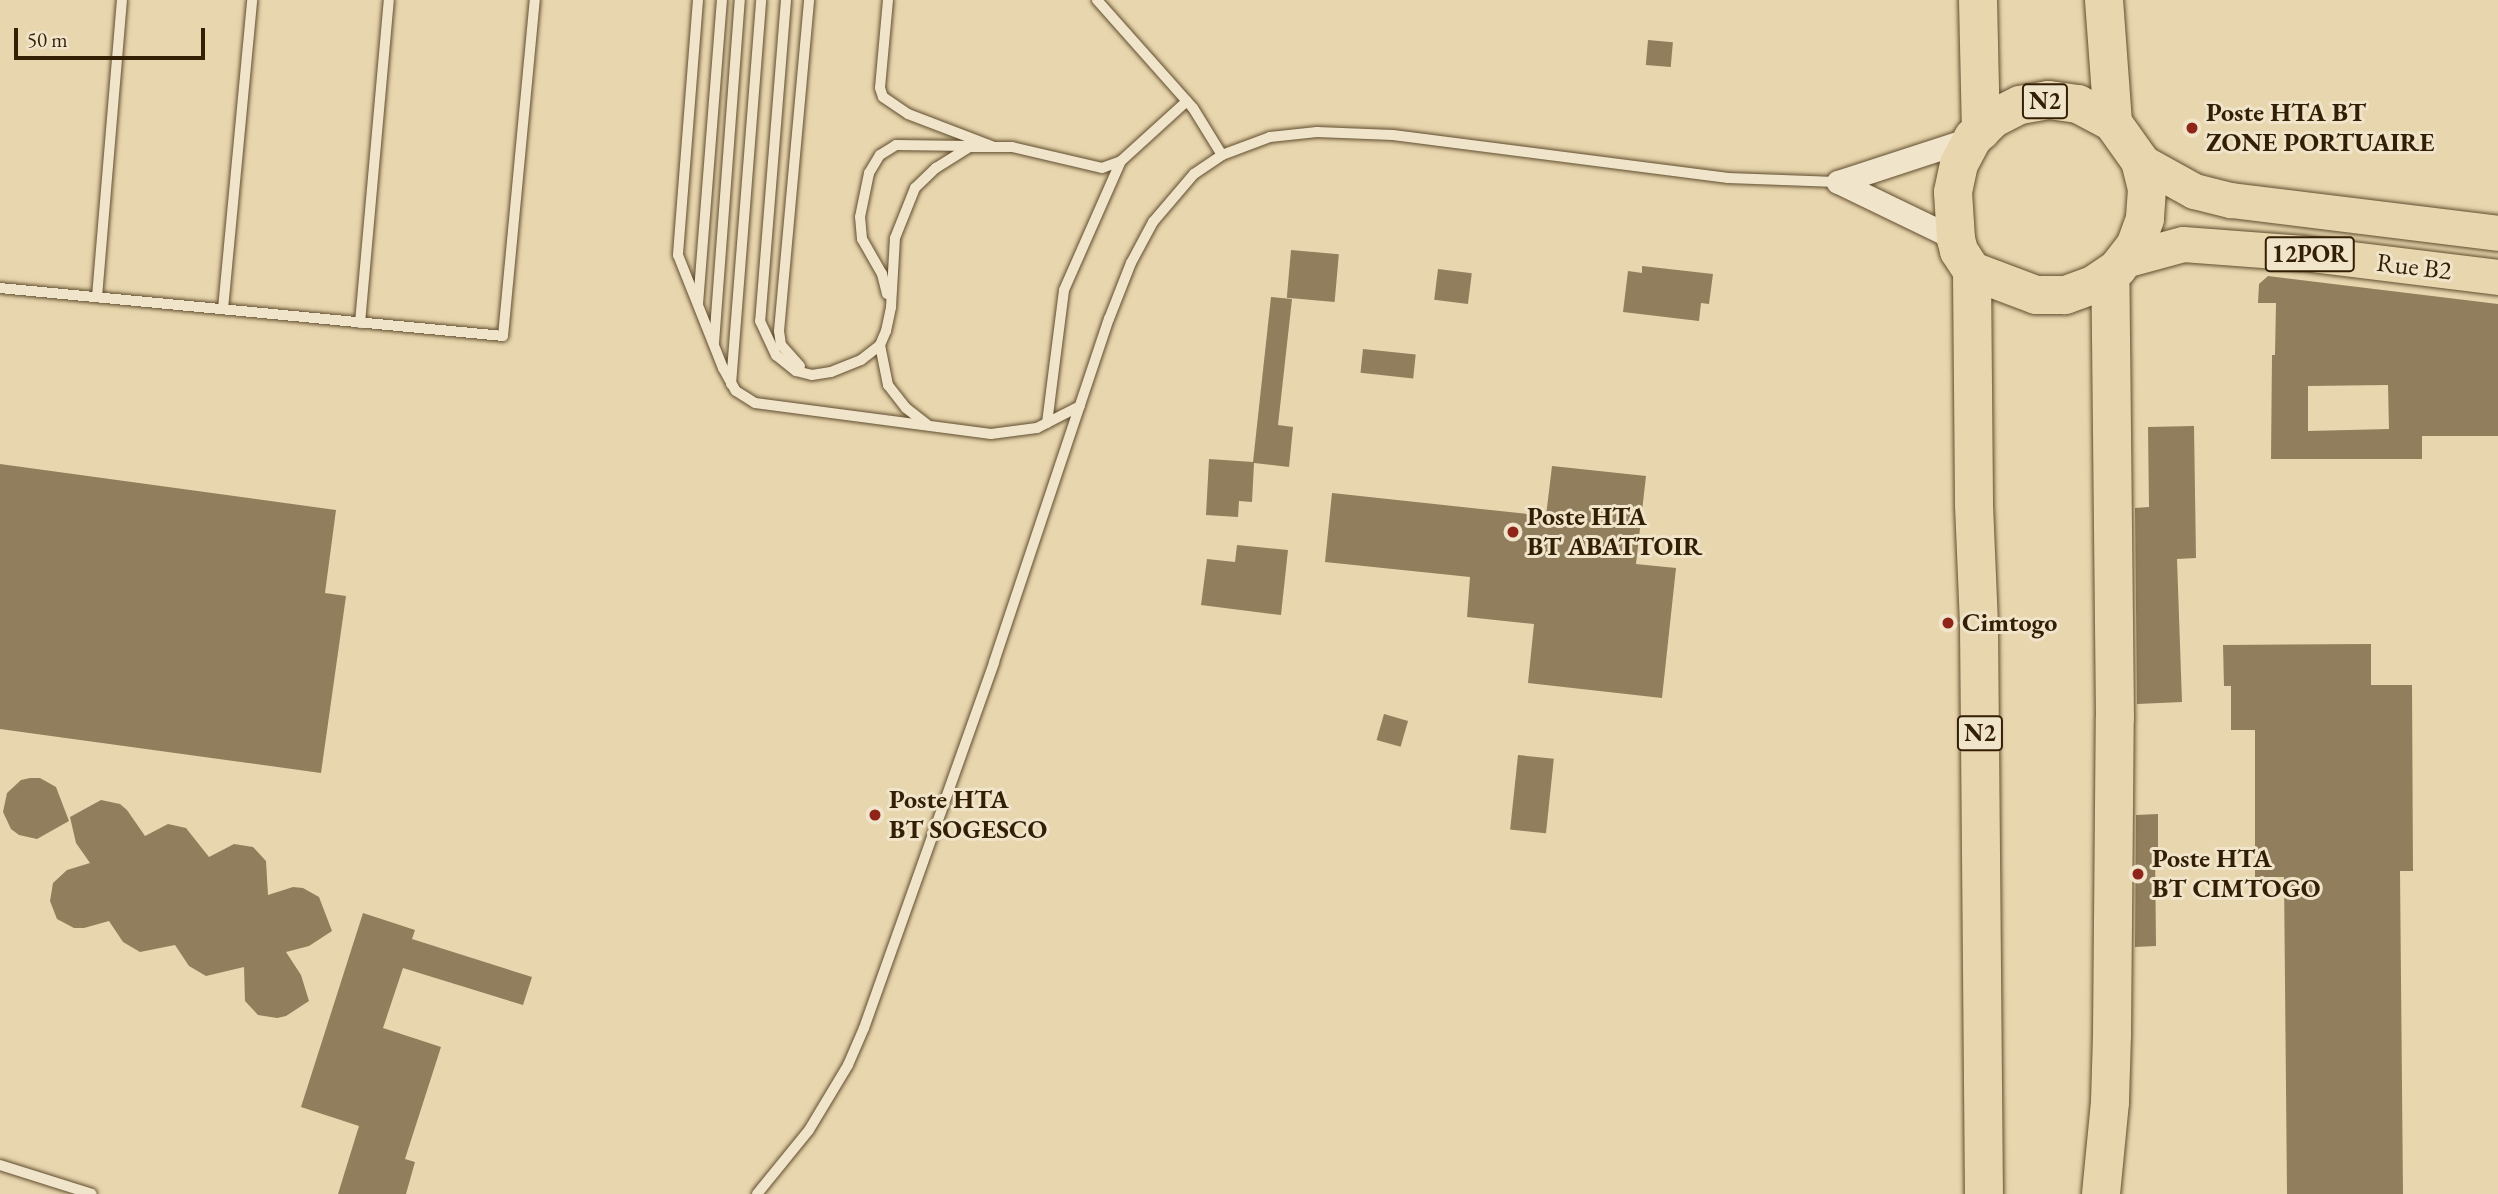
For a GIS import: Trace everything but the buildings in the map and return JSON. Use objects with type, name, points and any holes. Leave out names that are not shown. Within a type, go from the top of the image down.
[{"type":"highway","name":"N2","points":[[1977,135],[1978,0]]},
{"type":"highway","points":[[2104,0],[2113,123]]},
{"type":"highway","name":"N2","points":[[1984,1194],[1979,625],[1964,255],[1953,192],[1959,164],[1977,135],[1994,118],[2020,105],[2049,100],[2078,104],[2113,123],[2140,161],[2147,189],[2145,219],[2135,246],[2117,267]]},
{"type":"highway","points":[[1964,255],[2036,295],[2066,295],[2093,285],[2117,267]]},
{"type":"highway","points":[[2101,1194],[2110,1102],[2112,1035],[2117,267]]},
{"type":"main road","name":"Rue B2","points":[[2140,161],[2193,191],[2231,200],[2498,233]]},
{"type":"main road","name":"Rue B2","points":[[2117,267],[2183,244],[2303,253],[2498,277]]},
{"type":"street","points":[[1838,183],[1977,135]]},
{"type":"street","points":[[1838,183],[1964,255]]},
{"type":"lane","points":[[97,297],[122,0]]},
{"type":"lane","points":[[223,309],[252,0]]},
{"type":"lane","points":[[360,323],[389,0]]},
{"type":"lane","points":[[0,288],[503,336],[535,0]]},
{"type":"lane","points":[[698,0],[677,240],[678,255],[713,346],[732,384],[743,398],[755,403],[991,434],[1037,428],[1080,406]]},
{"type":"lane","points":[[698,307],[722,0]]},
{"type":"lane","points":[[713,346],[740,0]]},
{"type":"lane","points":[[732,384],[761,0]]},
{"type":"lane","points":[[786,0],[760,321],[776,355],[796,370],[812,375],[831,372],[861,360],[880,345],[891,307],[895,238],[915,188],[936,168],[969,147],[1012,147],[1102,168],[1121,161],[1187,101]]},
{"type":"lane","points":[[809,0],[779,331],[781,345],[797,364],[812,375]]},
{"type":"lane","points":[[888,0],[880,88],[883,97],[908,114],[995,147]]},
{"type":"lane","points":[[1097,0],[1187,101],[1222,155]]},
{"type":"lane","points":[[757,1194],[809,1130],[848,1065],[864,1028],[994,662],[1109,318],[1131,263],[1153,222],[1194,174],[1222,155],[1270,137],[1317,132],[1393,135],[1728,178],[1838,183]]},
{"type":"lane","points":[[891,307],[882,274],[862,239],[860,217],[869,173],[880,155],[897,145],[918,143],[995,147]]},
{"type":"lane","points":[[1047,423],[1063,290],[1121,161]]},
{"type":"lane","points":[[880,345],[888,385],[906,408],[929,426]]},
{"type":"lane","points":[[0,1165],[92,1194]]},
{"type":"place","name":"Poste HTA BT ZONE PORTUAIRE","points":[[2192,128]]},
{"type":"place","name":"Poste HTA BT ABATTOIR","points":[[1513,532]]},
{"type":"place","name":"Cimtogo","points":[[1948,623]]},
{"type":"place","name":"Poste HTA BT SOGESCO","points":[[875,815]]},
{"type":"place","name":"Poste HTA BT CIMTOGO","points":[[2138,874]]}]
